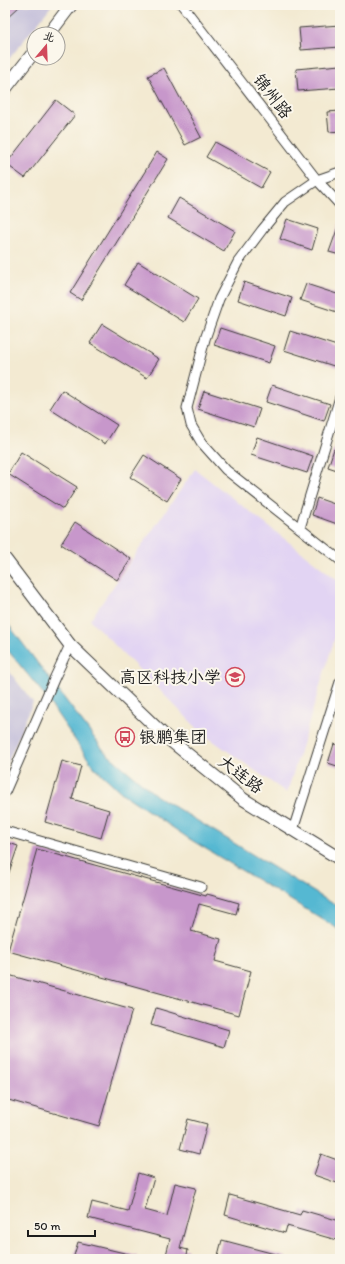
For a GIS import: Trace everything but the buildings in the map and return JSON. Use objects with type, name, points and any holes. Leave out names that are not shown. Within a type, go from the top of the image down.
[{"type":"main road","points":[[54,26],[71,5]]},
{"type":"main road","points":[[5,89],[26,62]]},
{"type":"main road","name":"大连路","points":[[5,559],[70,645],[164,736],[243,799],[340,859]]},
{"type":"street","name":"锦州路","points":[[182,5],[317,180],[340,205]]},
{"type":"street","points":[[340,172],[317,180],[286,202],[262,230],[238,262],[218,299],[205,339],[187,408],[191,425],[201,442],[226,470],[340,560]]},
{"type":"street","points":[[300,528],[340,396]]},
{"type":"street","points":[[5,792],[70,645]]},
{"type":"street","points":[[293,830],[340,682]]},
{"type":"street","points":[[5,831],[201,887]]},
{"type":"shaded area","points":[[5,5],[52,5],[35,26],[26,26],[26,38],[5,64]]},
{"type":"shaded area","name":"高区科技小学","points":[[195,469],[340,582],[340,621],[287,793],[202,733],[90,620]]},
{"type":"shaded area","points":[[5,666],[33,702],[5,769]]},
{"type":"water","points":[[5,620],[105,752],[157,796],[340,908],[340,930],[188,838],[122,793],[93,766],[42,692],[5,647]]},
{"type":"place","name":"高区科技小学","points":[[235,677]]},
{"type":"place","name":"银鹏集团","points":[[125,737]]}]
